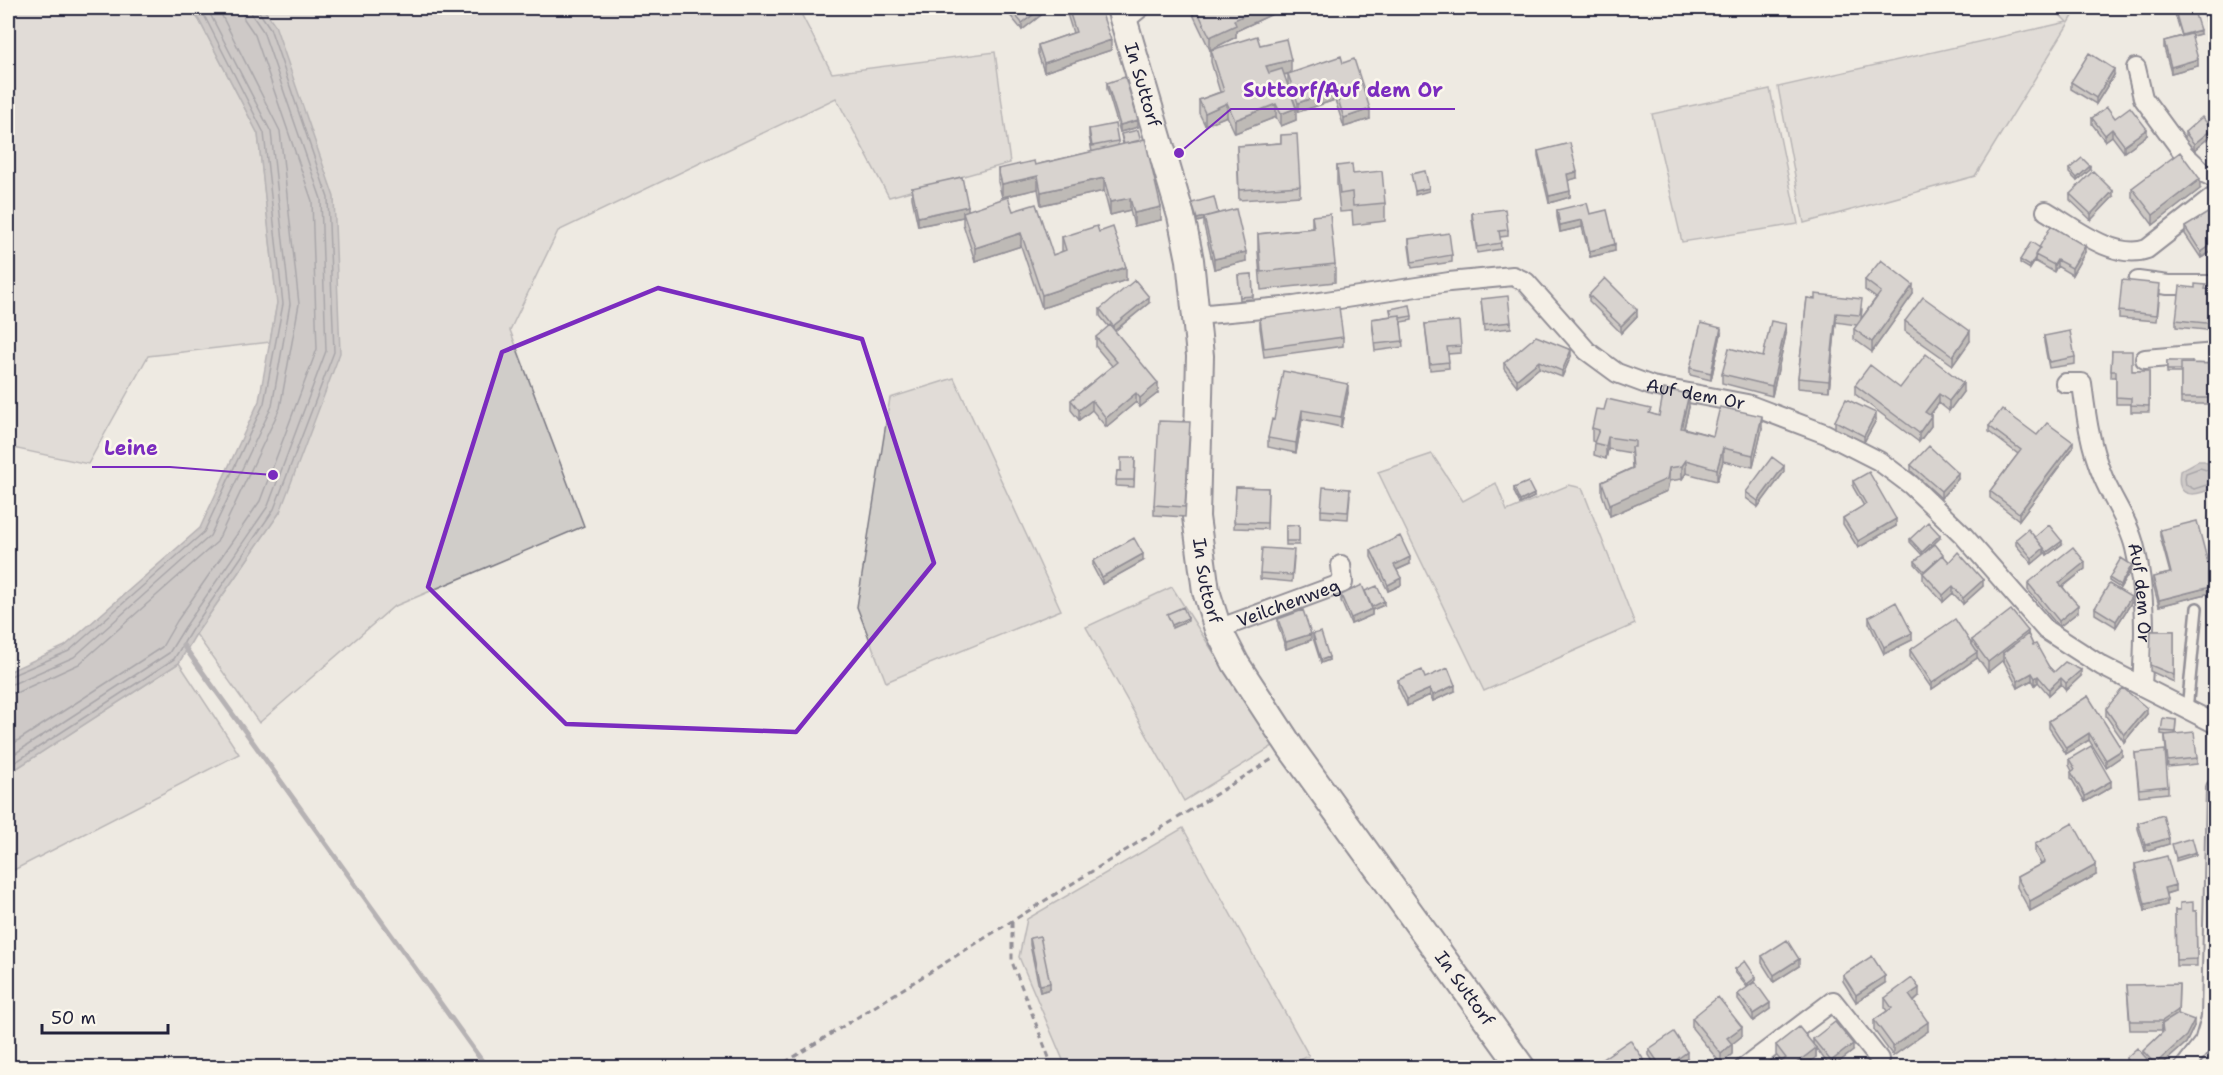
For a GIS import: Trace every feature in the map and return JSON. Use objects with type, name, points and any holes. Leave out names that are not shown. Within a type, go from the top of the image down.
[{"type":"main road","name":"In Suttorf","points":[[1128,12],[1181,216],[1190,260],[1200,356],[1196,517],[1206,591],[1218,629],[1236,664],[1291,748],[1522,1068]]},
{"type":"street","points":[[2136,68],[2143,98],[2184,154],[2204,173],[2216,179]]},
{"type":"street","points":[[2046,211],[2108,247],[2136,253],[2147,249],[2216,195]]},
{"type":"street","name":"Auf dem Or","points":[[1197,315],[1294,306],[1449,282],[1513,276],[1520,278],[1532,288],[1587,351],[1617,373],[1652,386],[1747,404],[1826,434],[1879,461],[1911,485],[1963,535],[2046,630],[2102,666],[2216,724]]},
{"type":"street","points":[[2138,281],[2168,285],[2216,285]]},
{"type":"street","points":[[2145,359],[2216,353]]},
{"type":"street","name":"Auf dem Or","points":[[2065,383],[2082,383],[2087,426],[2095,455],[2103,478],[2123,513],[2135,548],[2145,632],[2142,685]]},
{"type":"street","name":"Veilchenweg","points":[[1218,629],[1343,583],[1341,565]]},
{"type":"street","points":[[2184,1068],[2204,1042],[2211,1017],[2216,789]]},
{"type":"street","points":[[1744,1068],[1833,1001],[1879,1059]]},
{"type":"lane","points":[[2187,710],[2197,608]]},
{"type":"path","points":[[776,1068],[1291,748]]},
{"type":"path","points":[[1012,921],[1012,962],[1053,1068]]},
{"type":"highlighted area","points":[[658,288],[862,339],[934,563],[796,732],[566,724],[428,587],[502,352]]},
{"type":"shaded area","points":[[8,8],[190,8],[199,20],[258,134],[277,303],[270,342],[148,356],[88,464],[8,447]]},
{"type":"shaded area","points":[[263,8],[798,8],[832,73],[995,52],[1010,163],[889,197],[836,98],[558,231],[510,330],[584,526],[393,607],[259,723],[196,634],[280,512],[275,25]]},
{"type":"shaded area","points":[[2053,8],[2078,8],[1975,176],[1804,223],[1778,87],[2067,22]]},
{"type":"shaded area","points":[[1770,89],[1798,224],[1682,242],[1652,114]]},
{"type":"shaded area","points":[[954,378],[1061,610],[886,682],[857,607],[890,398]]},
{"type":"shaded area","points":[[1432,454],[1463,501],[1496,483],[1507,511],[1569,485],[1582,488],[1635,624],[1484,691],[1378,472]]},
{"type":"shaded area","points":[[1172,587],[1273,746],[1184,801],[1086,627]]},
{"type":"shaded area","points":[[179,663],[239,754],[8,873],[8,774]]},
{"type":"shaded area","points":[[1183,828],[1309,1056],[1282,1068],[1066,1067],[1019,957],[1027,919]]},
{"type":"water","points":[[190,8],[263,8],[275,25],[334,197],[340,353],[280,512],[196,634],[179,663],[8,774],[8,672],[65,646],[200,528],[259,401],[277,303],[258,134],[199,20]]},
{"type":"water","points":[[2198,461],[2204,461],[2215,469],[2215,487],[2201,493],[2189,494],[2181,487],[2180,471]]},
{"type":"building","points":[[1009,8],[1042,8],[1022,23]]},
{"type":"building","points":[[1068,8],[1100,8],[1111,40],[1044,63],[1038,45],[1076,32]]},
{"type":"building","points":[[1196,8],[1259,8],[1234,20],[1236,25],[1210,37]]},
{"type":"building","points":[[2193,8],[2200,30],[2182,35],[2175,11]]},
{"type":"building","points":[[2216,10],[2216,40],[2215,40],[2206,14]]},
{"type":"building","points":[[2191,34],[2198,59],[2171,67],[2164,41]]},
{"type":"building","points":[[1257,36],[1260,45],[1286,39],[1291,60],[1266,66],[1269,73],[1282,69],[1296,108],[1281,114],[1276,104],[1235,120],[1227,103],[1205,113],[1199,100],[1224,91],[1211,50]]},
{"type":"building","points":[[2089,53],[2114,69],[2096,98],[2071,82]]},
{"type":"building","points":[[1341,56],[1343,63],[1354,59],[1370,109],[1344,118],[1335,90],[1298,103],[1288,74]]},
{"type":"building","points":[[1125,77],[1138,120],[1120,125],[1107,83]]},
{"type":"building","points":[[2107,107],[2115,118],[2130,107],[2147,129],[2124,145],[2112,129],[2105,135],[2092,118]]},
{"type":"building","points":[[2202,117],[2212,129],[2194,144],[2185,132]]},
{"type":"building","points":[[1115,124],[1118,141],[1092,146],[1089,129]]},
{"type":"building","points":[[1138,130],[1141,141],[1124,144],[1121,134]]},
{"type":"building","points":[[1297,134],[1300,186],[1239,190],[1237,146],[1281,143],[1281,135]]},
{"type":"building","points":[[1145,139],[1161,207],[1134,213],[1130,198],[1110,202],[1104,178],[1041,192],[1038,176],[1002,184],[998,169],[1034,161],[1035,165]]},
{"type":"building","points":[[1570,143],[1577,172],[1567,174],[1570,191],[1549,196],[1538,151]]},
{"type":"building","points":[[2180,152],[2200,179],[2153,215],[2132,188]]},
{"type":"building","points":[[2082,158],[2090,166],[2077,178],[2069,169]]},
{"type":"building","points":[[1352,164],[1353,174],[1382,171],[1385,203],[1353,206],[1352,192],[1340,194],[1337,166]]},
{"type":"building","points":[[1425,171],[1429,188],[1415,191],[1411,174]]},
{"type":"building","points":[[2093,171],[2113,191],[2091,214],[2070,194]]},
{"type":"building","points":[[962,177],[968,206],[918,217],[912,188]]},
{"type":"building","points":[[1008,197],[1013,211],[1036,204],[1053,255],[1066,250],[1062,237],[1097,226],[1099,232],[1113,227],[1126,267],[1042,295],[1021,233],[975,248],[963,212]]},
{"type":"building","points":[[1214,197],[1218,213],[1197,219],[1192,203]]},
{"type":"building","points":[[1587,203],[1590,214],[1607,210],[1615,244],[1590,251],[1582,220],[1560,225],[1557,210]]},
{"type":"building","points":[[1236,209],[1246,252],[1214,259],[1204,217]]},
{"type":"building","points":[[1505,209],[1508,230],[1499,231],[1501,243],[1477,247],[1472,213]]},
{"type":"building","points":[[2214,209],[2216,211],[2216,242],[2201,252],[2185,227]]},
{"type":"building","points":[[1330,214],[1335,264],[1261,272],[1258,234],[1314,228],[1312,216]]},
{"type":"building","points":[[2051,226],[2085,246],[2072,268],[2057,260],[2054,265],[2035,255]]},
{"type":"building","points":[[1449,233],[1452,255],[1412,262],[1409,239]]},
{"type":"building","points":[[2031,242],[2040,248],[2030,266],[2020,260]]},
{"type":"building","points":[[1881,260],[1913,285],[1872,342],[1854,329],[1881,292],[1865,280]]},
{"type":"building","points":[[1252,274],[1253,296],[1240,297],[1238,275]]},
{"type":"building","points":[[1605,278],[1637,310],[1621,326],[1589,295]]},
{"type":"building","points":[[1135,280],[1149,297],[1113,326],[1100,309]]},
{"type":"building","points":[[2122,280],[2160,284],[2157,315],[2119,311]]},
{"type":"building","points":[[2195,284],[2206,285],[2205,289],[2216,290],[2216,324],[2176,320],[2180,286],[2195,288]]},
{"type":"building","points":[[1815,294],[1862,299],[1860,315],[1836,313],[1829,381],[1798,378],[1807,298],[1815,299]]},
{"type":"building","points":[[1508,296],[1511,322],[1484,325],[1481,299]]},
{"type":"building","points":[[1923,297],[1970,331],[1953,356],[1905,321]]},
{"type":"building","points":[[1410,305],[1412,316],[1400,318],[1400,315],[1392,316],[1390,309]]},
{"type":"building","points":[[1339,307],[1343,337],[1264,348],[1260,318]]},
{"type":"building","points":[[1400,315],[1403,341],[1375,344],[1372,319]]},
{"type":"building","points":[[1459,321],[1461,346],[1447,347],[1449,362],[1430,364],[1425,324]]},
{"type":"building","points":[[1771,321],[1786,324],[1772,386],[1722,374],[1729,348],[1763,357]]},
{"type":"building","points":[[1701,323],[1721,328],[1711,373],[1690,368]]},
{"type":"building","points":[[1110,325],[1158,383],[1140,398],[1136,393],[1106,418],[1092,400],[1079,410],[1071,400],[1117,362],[1096,337]]},
{"type":"building","points":[[2070,331],[2075,357],[2049,362],[2044,336]]},
{"type":"building","points":[[1536,336],[1571,350],[1562,371],[1539,361],[1517,379],[1504,363]]},
{"type":"building","points":[[2112,351],[2132,351],[2132,371],[2149,371],[2149,406],[2131,405],[2131,398],[2116,397],[2116,371],[2111,371]]},
{"type":"building","points":[[1926,354],[1963,383],[1949,401],[1939,394],[1925,412],[1931,416],[1919,433],[1855,385],[1870,365],[1900,388]]},
{"type":"building","points":[[2167,361],[2192,361],[2192,363],[2181,363],[2181,370],[2167,370]]},
{"type":"building","points":[[2181,363],[2216,364],[2216,398],[2181,398]]},
{"type":"building","points":[[1283,371],[1348,384],[1341,417],[1302,410],[1296,443],[1268,438],[1272,419],[1274,420]]},
{"type":"building","points":[[1664,389],[1689,394],[1681,428],[1713,436],[1720,407],[1762,416],[1753,455],[1723,448],[1717,469],[1686,460],[1682,466],[1669,468],[1667,479],[1610,504],[1602,482],[1633,468],[1631,447],[1635,447],[1635,441],[1608,437],[1606,446],[1594,443],[1599,430],[1592,428],[1596,409],[1604,410],[1607,399],[1651,409],[1649,413],[1659,416]]},
{"type":"building","points":[[1846,399],[1876,413],[1864,436],[1835,421]]},
{"type":"building","points":[[2002,409],[2037,435],[2047,423],[2073,442],[2019,513],[1990,491],[2021,450],[1989,426]]},
{"type":"building","points":[[1159,421],[1190,422],[1185,507],[1154,505]]},
{"type":"building","points":[[1929,446],[1958,473],[1941,491],[1911,465]]},
{"type":"building","points":[[1772,457],[1784,466],[1758,501],[1746,492]]},
{"type":"building","points":[[1121,458],[1135,458],[1134,480],[1116,480],[1117,471],[1121,471]]},
{"type":"building","points":[[1869,472],[1896,519],[1858,541],[1843,518],[1866,504],[1853,481]]},
{"type":"building","points":[[1528,482],[1534,494],[1520,501],[1514,488]]},
{"type":"building","points":[[1236,487],[1268,488],[1267,523],[1234,522]]},
{"type":"building","points":[[1323,487],[1350,489],[1348,512],[1321,510]]},
{"type":"building","points":[[2197,521],[2214,586],[2159,600],[2153,577],[2171,573],[2160,530]]},
{"type":"building","points":[[1928,522],[1940,535],[1922,552],[1910,539]]},
{"type":"building","points":[[1299,525],[1299,541],[1286,541],[1286,526]]},
{"type":"building","points":[[2049,525],[2062,541],[2047,552],[2035,537]]},
{"type":"building","points":[[2028,529],[2044,548],[2032,558],[2016,539]]},
{"type":"building","points":[[1400,536],[1410,557],[1394,565],[1401,578],[1388,585],[1371,550]]},
{"type":"building","points":[[1134,538],[1143,554],[1102,577],[1093,561]]},
{"type":"building","points":[[1935,544],[1943,554],[1924,571],[1915,561]]},
{"type":"building","points":[[2073,547],[2085,562],[2059,583],[2078,605],[2059,621],[2028,583]]},
{"type":"building","points":[[1262,548],[1294,550],[1292,575],[1260,573]]},
{"type":"building","points":[[1958,552],[1983,580],[1963,598],[1953,586],[1943,595],[1923,573],[1943,555],[1949,562]]},
{"type":"building","points":[[2121,558],[2132,565],[2120,585],[2109,578]]},
{"type":"building","points":[[2109,584],[2131,597],[2116,621],[2095,608]]},
{"type":"building","points":[[1362,585],[1372,609],[1351,618],[1341,595]]},
{"type":"building","points":[[1377,586],[1384,601],[1372,607],[1365,591]]},
{"type":"building","points":[[1896,602],[1912,633],[1884,647],[1869,617]]},
{"type":"building","points":[[1183,607],[1188,618],[1172,625],[1167,614]]},
{"type":"building","points":[[1303,610],[1311,634],[1286,642],[1278,619]]},
{"type":"building","points":[[2011,610],[2028,631],[1988,662],[1972,640]]},
{"type":"building","points":[[1955,619],[1977,652],[1932,683],[1910,650]]},
{"type":"building","points":[[2151,631],[2174,631],[2174,675],[2150,665]]},
{"type":"building","points":[[1321,632],[1329,657],[1321,660],[1313,634]]},
{"type":"building","points":[[2028,634],[2033,645],[2036,644],[2054,672],[2065,662],[2081,670],[2066,683],[2061,678],[2049,689],[2038,676],[2035,678],[2032,673],[2018,681],[2003,653]]},
{"type":"building","points":[[1448,668],[1455,685],[1433,695],[1430,689],[1407,699],[1398,680],[1422,670],[1425,678]]},
{"type":"building","points":[[2123,688],[2147,708],[2124,735],[2106,709]]},
{"type":"building","points":[[2088,696],[2122,750],[2106,760],[2089,733],[2066,748],[2049,721]]},
{"type":"building","points":[[2163,718],[2176,720],[2175,732],[2161,731]]},
{"type":"building","points":[[2194,732],[2197,758],[2168,761],[2165,735]]},
{"type":"building","points":[[2091,746],[2111,781],[2085,796],[2071,772],[2075,769],[2069,759]]},
{"type":"building","points":[[2165,750],[2168,786],[2139,789],[2135,753]]},
{"type":"building","points":[[2163,815],[2169,838],[2145,845],[2138,823]]},
{"type":"building","points":[[2073,823],[2096,865],[2030,901],[2017,877],[2045,862],[2035,844]]},
{"type":"building","points":[[2192,838],[2196,852],[2176,858],[2172,844]]},
{"type":"building","points":[[2167,856],[2175,885],[2164,888],[2167,899],[2145,904],[2135,864]]},
{"type":"building","points":[[2193,902],[2193,911],[2196,911],[2197,959],[2176,960],[2175,910],[2180,910],[2180,903]]},
{"type":"building","points":[[1040,936],[1050,983],[1040,985],[1030,938]]},
{"type":"building","points":[[1787,940],[1799,959],[1774,975],[1762,956]]},
{"type":"building","points":[[1872,956],[1885,976],[1856,995],[1843,975]]},
{"type":"building","points":[[1745,961],[1756,977],[1747,984],[1735,969]]},
{"type":"building","points":[[1912,978],[1919,988],[1909,995],[1928,1022],[1893,1046],[1874,1020],[1892,1008],[1885,998]]},
{"type":"building","points":[[1755,982],[1770,1003],[1753,1014],[1738,994]]},
{"type":"building","points":[[2179,984],[2178,1010],[2162,1021],[2130,1021],[2127,985]]},
{"type":"building","points":[[1718,997],[1742,1027],[1727,1038],[1732,1044],[1721,1054],[1692,1018]]},
{"type":"building","points":[[2178,1014],[2194,1020],[2186,1036],[2155,1064],[2143,1051],[2163,1032],[2162,1024]]},
{"type":"building","points":[[1835,1022],[1853,1044],[1831,1061],[1813,1039]]},
{"type":"building","points":[[1799,1027],[1816,1048],[1794,1065],[1795,1068],[1773,1068],[1786,1058],[1776,1045]]},
{"type":"building","points":[[1674,1032],[1687,1052],[1662,1068],[1649,1049]]},
{"type":"building","points":[[1630,1040],[1644,1060],[1633,1068],[1607,1068],[1601,1060]]},
{"type":"building","points":[[2137,1048],[2147,1059],[2135,1068],[2126,1058]]},
{"type":"building","points":[[2055,1059],[2062,1068],[2045,1068]]},
{"type":"waterway","points":[[183,645],[487,1068]]},
{"type":"place","name":"Suttorf/Auf dem Or","points":[[1179,153]]},
{"type":"place","name":"Leine","points":[[273,475]]}]
